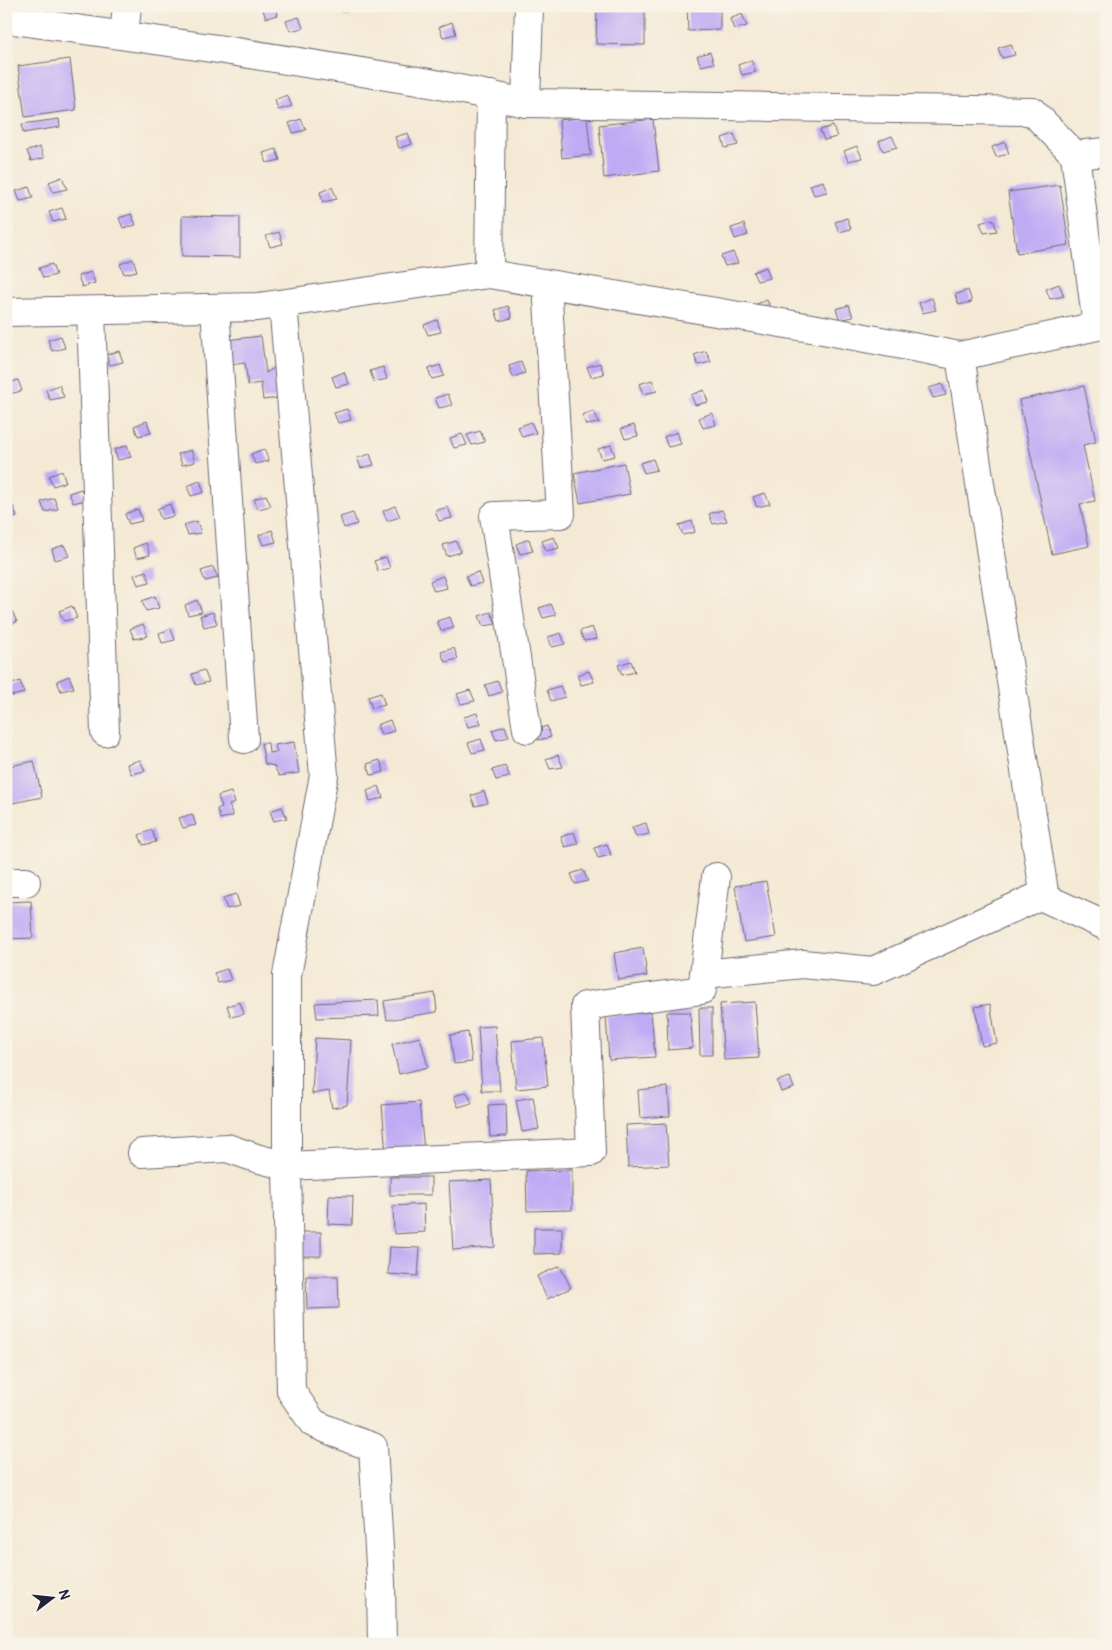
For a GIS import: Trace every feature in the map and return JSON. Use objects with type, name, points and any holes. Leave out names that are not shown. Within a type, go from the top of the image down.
[{"type":"street","points":[[124,35],[127,6]]},
{"type":"street","points":[[526,103],[528,6]]},
{"type":"street","points":[[6,19],[218,48],[420,82],[526,103],[1032,110],[1075,155],[1097,326],[960,356],[813,328],[489,274],[258,307],[6,312]]},
{"type":"street","points":[[489,274],[491,95]]},
{"type":"street","points":[[1075,155],[1106,152]]},
{"type":"street","points":[[528,728],[494,516],[561,514],[548,284]]},
{"type":"street","points":[[283,304],[324,775],[287,975],[287,1166],[291,1391],[313,1423],[373,1447],[381,1582],[382,1644]]},
{"type":"street","points":[[215,308],[244,739]]},
{"type":"street","points":[[91,310],[104,732]]},
{"type":"street","points":[[960,356],[1045,898],[1106,926]]},
{"type":"street","points":[[142,1153],[227,1148],[287,1166],[591,1152],[585,1006],[702,990],[716,877]]},
{"type":"street","points":[[704,974],[804,964],[873,971],[1044,894]]},
{"type":"building","points":[[275,6],[278,15],[266,18],[262,8]]},
{"type":"building","points":[[339,6],[353,6],[354,9],[341,12]]},
{"type":"building","points":[[597,6],[645,6],[645,45],[596,44]]},
{"type":"building","points":[[687,6],[720,6],[720,30],[688,31]]},
{"type":"building","points":[[742,14],[747,26],[734,29],[730,19]]},
{"type":"building","points":[[299,17],[303,28],[290,31],[286,21]]},
{"type":"building","points":[[452,22],[456,34],[443,37],[439,27]]},
{"type":"building","points":[[1011,44],[1015,55],[1002,58],[998,48]]},
{"type":"building","points":[[710,52],[714,63],[701,66],[697,56]]},
{"type":"building","points":[[70,59],[76,110],[25,117],[18,66]]},
{"type":"building","points":[[751,60],[756,72],[742,75],[738,65]]},
{"type":"building","points":[[287,95],[292,106],[278,110],[275,100]]},
{"type":"building","points":[[587,117],[591,155],[562,158],[559,120]]},
{"type":"building","points":[[59,119],[60,127],[23,133],[22,124]]},
{"type":"building","points":[[301,119],[306,130],[293,133],[289,123]]},
{"type":"building","points":[[653,119],[659,171],[604,178],[599,125]]},
{"type":"building","points":[[833,126],[837,137],[824,140],[820,130]]},
{"type":"building","points":[[408,133],[412,144],[399,148],[395,137]]},
{"type":"building","points":[[734,134],[738,145],[725,148],[722,138]]},
{"type":"building","points":[[892,136],[897,147],[883,151],[879,141]]},
{"type":"building","points":[[1005,142],[1009,154],[996,157],[992,147]]},
{"type":"building","points":[[857,146],[862,158],[848,161],[844,151]]},
{"type":"building","points":[[40,147],[44,158],[31,161],[27,151]]},
{"type":"building","points":[[276,149],[280,160],[267,163],[263,153]]},
{"type":"building","points":[[62,177],[67,189],[53,192],[49,182]]},
{"type":"building","points":[[823,181],[827,192],[814,195],[810,185]]},
{"type":"building","points":[[1060,185],[1069,245],[1017,253],[1008,192]]},
{"type":"building","points":[[29,187],[33,198],[20,201],[16,191]]},
{"type":"building","points":[[332,187],[337,199],[323,202],[320,192]]},
{"type":"building","points":[[62,208],[66,219],[53,222],[49,212]]},
{"type":"building","points":[[131,214],[136,225],[123,228],[119,218]]},
{"type":"building","points":[[182,216],[240,217],[240,257],[182,256]]},
{"type":"building","points":[[847,218],[851,229],[839,232],[835,222]]},
{"type":"building","points":[[993,219],[997,231],[984,233],[980,223]]},
{"type":"building","points":[[744,224],[748,235],[735,239],[731,228]]},
{"type":"building","points":[[279,232],[283,244],[270,247],[266,236]]},
{"type":"building","points":[[733,252],[738,263],[725,266],[721,256]]},
{"type":"building","points":[[133,259],[137,271],[124,274],[120,264]]},
{"type":"building","points":[[52,264],[56,275],[43,278],[39,268]]},
{"type":"building","points":[[766,267],[770,278],[757,281],[753,272]]},
{"type":"building","points":[[91,272],[95,283],[82,287],[78,276]]},
{"type":"building","points":[[1059,284],[1064,296],[1050,299],[1046,289]]},
{"type":"building","points":[[968,290],[972,302],[959,305],[955,295]]},
{"type":"building","points":[[932,298],[936,310],[923,313],[919,303]]},
{"type":"building","points":[[767,300],[772,312],[754,305]]},
{"type":"building","points":[[849,305],[853,317],[840,320],[836,309]]},
{"type":"building","points":[[508,306],[512,318],[499,321],[495,310]]},
{"type":"building","points":[[437,320],[441,332],[428,335],[424,325]]},
{"type":"building","points":[[61,336],[65,348],[52,351],[48,340]]},
{"type":"building","points":[[261,336],[266,373],[281,364],[277,398],[263,400],[261,383],[248,385],[245,363],[229,365],[225,340]]},
{"type":"building","points":[[119,351],[123,362],[110,365],[106,355]]},
{"type":"building","points":[[706,351],[711,362],[698,365],[694,355]]},
{"type":"building","points":[[521,362],[525,373],[513,377],[509,366]]},
{"type":"building","points":[[600,363],[604,374],[591,377],[587,367]]},
{"type":"building","points":[[440,365],[444,376],[432,379],[428,369]]},
{"type":"building","points":[[383,367],[387,379],[374,382],[370,371]]},
{"type":"building","points":[[344,372],[349,384],[336,387],[332,377]]},
{"type":"building","points":[[18,380],[22,391],[9,394],[6,384]]},
{"type":"building","points":[[652,380],[657,391],[643,394],[639,384]]},
{"type":"building","points":[[942,384],[946,395],[933,398],[929,388]]},
{"type":"building","points":[[59,385],[64,397],[50,400],[46,390]]},
{"type":"building","points":[[1084,386],[1096,442],[1083,445],[1095,501],[1080,504],[1089,546],[1052,554],[1019,400]]},
{"type":"building","points":[[704,390],[708,402],[695,405],[691,395]]},
{"type":"building","points":[[448,394],[452,405],[439,408],[435,398]]},
{"type":"building","points":[[347,409],[351,420],[338,423],[334,413]]},
{"type":"building","points":[[594,411],[599,423],[586,425],[582,415]]},
{"type":"building","points":[[712,413],[716,425],[703,428],[699,418]]},
{"type":"building","points":[[147,421],[151,433],[138,436],[134,426]]},
{"type":"building","points":[[531,422],[536,433],[522,437],[518,427]]},
{"type":"building","points":[[634,425],[638,436],[625,439],[621,429]]},
{"type":"building","points":[[480,431],[485,442],[472,445],[467,435]]},
{"type":"building","points":[[677,432],[681,444],[668,447],[664,437]]},
{"type":"building","points":[[462,434],[467,445],[454,448],[450,438]]},
{"type":"building","points":[[127,445],[131,457],[118,460],[114,450]]},
{"type":"building","points":[[611,445],[615,456],[602,459],[598,449]]},
{"type":"building","points":[[264,449],[269,461],[255,464],[251,454]]},
{"type":"building","points":[[191,450],[195,462],[182,465],[178,454]]},
{"type":"building","points":[[370,454],[374,465],[361,468],[357,458]]},
{"type":"building","points":[[653,459],[657,470],[644,473],[640,463]]},
{"type":"building","points":[[624,463],[630,494],[580,503],[574,473]]},
{"type":"building","points":[[62,471],[66,482],[53,486],[49,476]]},
{"type":"building","points":[[200,481],[204,492],[191,496],[187,486]]},
{"type":"building","points":[[81,489],[86,500],[73,503],[69,493]]},
{"type":"building","points":[[765,493],[770,504],[757,507],[753,497]]},
{"type":"building","points":[[266,495],[271,506],[258,509],[254,499]]},
{"type":"building","points":[[54,498],[58,509],[45,512],[41,502]]},
{"type":"building","points":[[170,504],[174,516],[161,519],[157,509]]},
{"type":"building","points":[[13,506],[17,517],[6,520],[6,508]]},
{"type":"building","points":[[395,506],[400,517],[387,521],[383,511]]},
{"type":"building","points":[[448,507],[452,518],[439,521],[435,511]]},
{"type":"building","points":[[138,509],[142,521],[129,524],[125,514]]},
{"type":"building","points":[[722,510],[727,521],[713,524],[709,514]]},
{"type":"building","points":[[353,513],[357,524],[344,528],[340,517]]},
{"type":"building","points":[[197,521],[201,533],[188,535],[184,525]]},
{"type":"building","points":[[692,521],[695,532],[683,535],[679,525]]},
{"type":"building","points":[[272,530],[276,542],[263,545],[259,535]]},
{"type":"building","points":[[554,537],[559,548],[546,551],[542,541]]},
{"type":"building","points":[[529,539],[533,551],[520,554],[516,544]]},
{"type":"building","points":[[456,541],[461,552],[447,556],[443,545]]},
{"type":"building","points":[[146,543],[150,555],[137,558],[133,548]]},
{"type":"building","points":[[64,545],[69,556],[55,560],[52,549]]},
{"type":"building","points":[[386,557],[390,568],[378,571],[374,561]]},
{"type":"building","points":[[213,567],[218,578],[205,581],[201,571]]},
{"type":"building","points":[[146,571],[150,582],[138,585],[134,575]]},
{"type":"building","points":[[478,572],[482,583],[470,586],[466,576]]},
{"type":"building","points":[[443,576],[447,588],[434,591],[430,581]]},
{"type":"building","points":[[155,596],[159,608],[146,611],[142,601]]},
{"type":"building","points":[[197,600],[202,612],[188,615],[185,605]]},
{"type":"building","points":[[551,604],[556,615],[543,618],[539,608]]},
{"type":"building","points":[[72,606],[77,618],[64,621],[59,611]]},
{"type":"building","points":[[12,611],[17,622],[6,625],[6,613]]},
{"type":"building","points":[[213,612],[217,624],[204,627],[200,616]]},
{"type":"building","points":[[491,612],[496,624],[483,626],[479,616]]},
{"type":"building","points":[[450,617],[454,628],[441,631],[437,621]]},
{"type":"building","points":[[143,624],[148,636],[134,639],[130,629]]},
{"type":"building","points":[[592,627],[597,639],[584,641],[580,631]]},
{"type":"building","points":[[171,629],[175,640],[162,643],[159,633]]},
{"type":"building","points":[[561,633],[565,644],[552,647],[548,637]]},
{"type":"building","points":[[454,648],[458,659],[445,662],[441,652]]},
{"type":"building","points":[[631,661],[635,672],[622,675],[618,665]]},
{"type":"building","points":[[204,670],[209,682],[196,685],[192,674]]},
{"type":"building","points":[[589,671],[594,682],[581,685],[577,675]]},
{"type":"building","points":[[69,676],[74,688],[61,691],[57,681]]},
{"type":"building","points":[[20,681],[24,693],[12,696],[8,686]]},
{"type":"building","points":[[498,681],[502,692],[489,696],[485,685]]},
{"type":"building","points":[[560,686],[565,697],[551,701],[547,690]]},
{"type":"building","points":[[470,690],[475,701],[461,704],[457,694]]},
{"type":"building","points":[[381,693],[385,705],[372,708],[368,697]]},
{"type":"building","points":[[477,713],[481,724],[468,727],[464,717]]},
{"type":"building","points":[[390,720],[394,731],[381,735],[377,725]]},
{"type":"building","points":[[505,726],[509,737],[496,740],[492,730]]},
{"type":"building","points":[[547,726],[551,737],[538,740],[534,730]]},
{"type":"building","points":[[481,739],[485,750],[472,753],[468,743]]},
{"type":"building","points":[[294,742],[299,773],[279,776],[274,766],[265,764],[261,743],[268,743],[269,753],[277,752],[275,745]]},
{"type":"building","points":[[558,755],[563,767],[550,769],[546,759]]},
{"type":"building","points":[[140,760],[145,771],[131,774],[127,764]]},
{"type":"building","points":[[380,760],[384,772],[371,775],[367,764]]},
{"type":"building","points":[[34,761],[42,797],[8,804],[6,795],[6,767]]},
{"type":"building","points":[[505,766],[510,777],[496,780],[492,770]]},
{"type":"building","points":[[379,786],[383,798],[370,801],[367,791]]},
{"type":"building","points":[[484,791],[488,803],[475,806],[471,796]]},
{"type":"building","points":[[231,792],[235,803],[229,805],[233,816],[220,819],[217,809],[222,807],[218,796]]},
{"type":"building","points":[[282,807],[287,818],[274,821],[270,811]]},
{"type":"building","points":[[192,814],[196,825],[183,828],[179,818]]},
{"type":"building","points":[[646,823],[649,834],[636,837],[632,827]]},
{"type":"building","points":[[152,830],[156,842],[143,845],[139,835]]},
{"type":"building","points":[[574,832],[578,844],[565,847],[561,837]]},
{"type":"building","points":[[607,844],[611,855],[598,858],[594,848]]},
{"type":"building","points":[[583,870],[588,881],[575,884],[571,874]]},
{"type":"building","points":[[766,881],[776,937],[744,942],[735,886]]},
{"type":"building","points":[[236,894],[240,906],[227,909],[223,898]]},
{"type":"building","points":[[31,901],[33,938],[6,939],[6,902]]},
{"type":"building","points":[[643,948],[647,976],[618,980],[614,953]]},
{"type":"building","points":[[227,969],[231,980],[218,983],[214,973]]},
{"type":"building","points":[[435,993],[437,1012],[387,1020],[384,1001]]},
{"type":"building","points":[[378,1000],[379,1016],[317,1018],[315,1003]]},
{"type":"building","points":[[240,1002],[244,1014],[231,1017],[227,1006]]},
{"type":"building","points":[[755,1002],[759,1058],[724,1060],[720,1004]]},
{"type":"building","points":[[990,1004],[997,1043],[982,1046],[975,1007]]},
{"type":"building","points":[[699,1008],[712,1008],[712,1055],[700,1055]]},
{"type":"building","points":[[651,1012],[655,1057],[609,1060],[606,1016]]},
{"type":"building","points":[[667,1012],[690,1012],[693,1048],[668,1050]]},
{"type":"building","points":[[495,1026],[500,1091],[482,1091],[478,1027]]},
{"type":"building","points":[[468,1032],[472,1062],[454,1064],[450,1035]]},
{"type":"building","points":[[420,1037],[428,1067],[399,1074],[392,1044]]},
{"type":"building","points":[[315,1038],[351,1040],[347,1105],[332,1108],[329,1091],[312,1094]]},
{"type":"building","points":[[543,1038],[548,1086],[516,1089],[512,1041]]},
{"type":"building","points":[[790,1077],[794,1088],[781,1092],[777,1081]]},
{"type":"building","points":[[668,1087],[670,1116],[640,1118],[638,1090]]},
{"type":"building","points":[[467,1092],[472,1103],[458,1107],[454,1096]]},
{"type":"building","points":[[533,1097],[539,1129],[522,1132],[516,1100]]},
{"type":"building","points":[[419,1102],[424,1150],[386,1154],[382,1105]]},
{"type":"building","points":[[506,1104],[507,1136],[490,1137],[488,1105]]},
{"type":"building","points":[[666,1123],[669,1165],[628,1167],[626,1125]]},
{"type":"building","points":[[572,1170],[572,1210],[527,1211],[526,1171]]},
{"type":"building","points":[[390,1177],[431,1177],[431,1195],[390,1195]]},
{"type":"building","points":[[491,1180],[495,1247],[453,1250],[449,1182]]},
{"type":"building","points":[[329,1195],[353,1196],[352,1225],[328,1224]]},
{"type":"building","points":[[424,1204],[425,1232],[394,1234],[393,1206]]},
{"type":"building","points":[[534,1228],[562,1228],[562,1253],[534,1254]]},
{"type":"building","points":[[303,1232],[321,1232],[321,1256],[302,1256]]},
{"type":"building","points":[[390,1247],[420,1248],[418,1276],[388,1274]]},
{"type":"building","points":[[560,1266],[571,1288],[547,1299],[537,1276]]},
{"type":"building","points":[[306,1276],[338,1276],[339,1308],[307,1309]]}]
